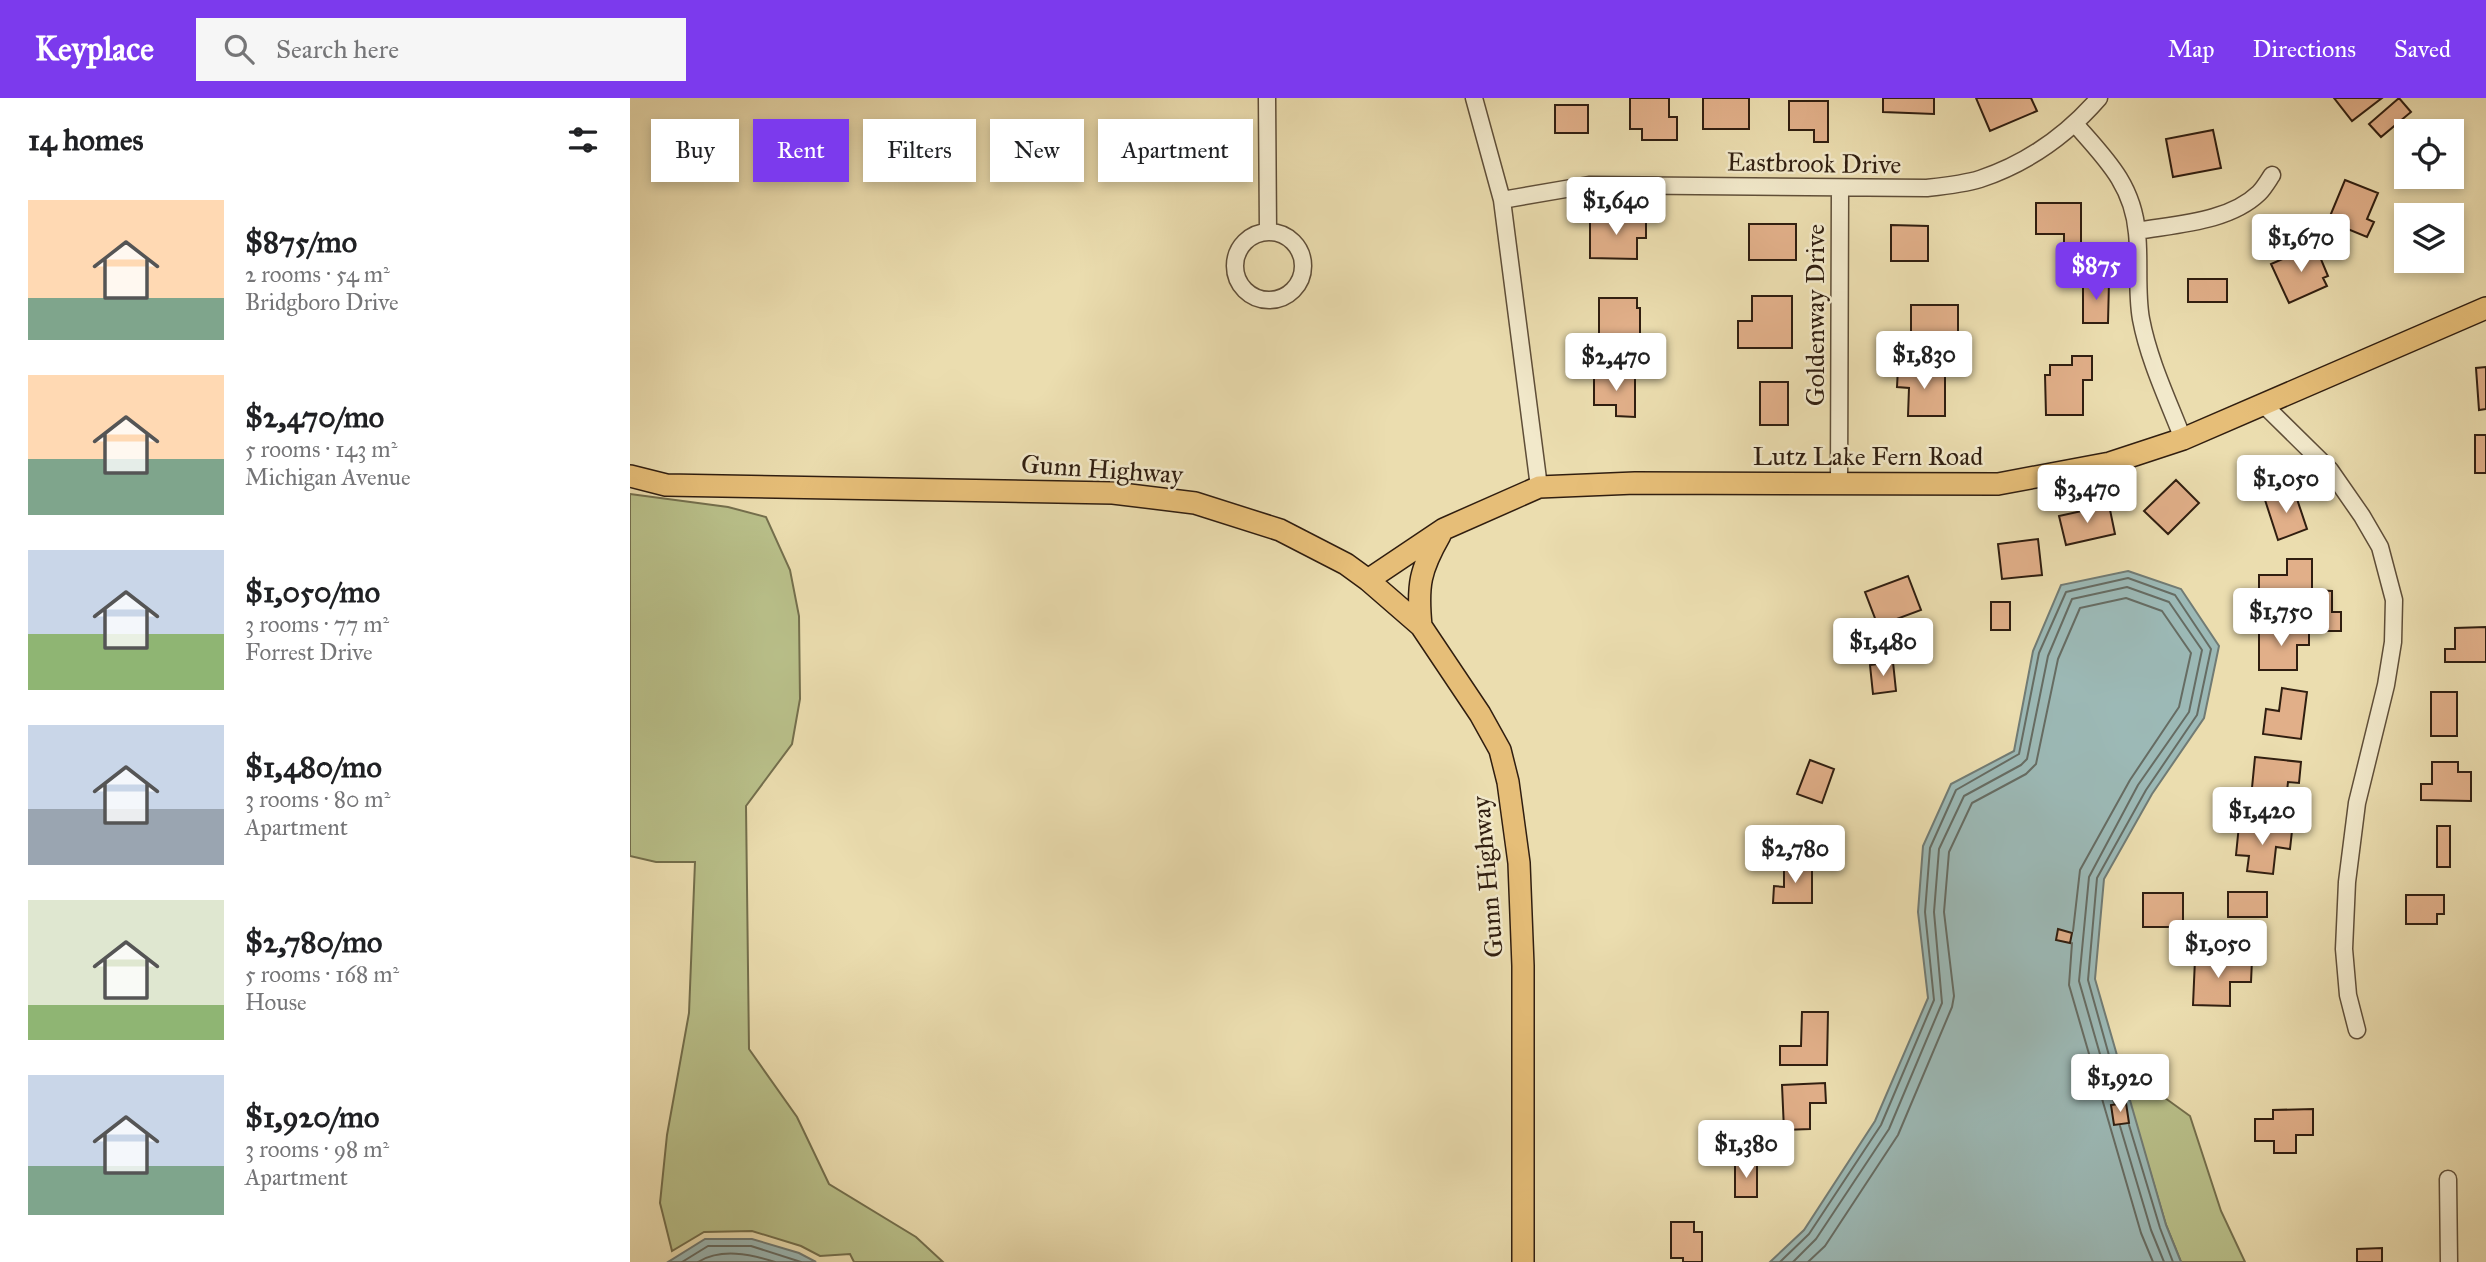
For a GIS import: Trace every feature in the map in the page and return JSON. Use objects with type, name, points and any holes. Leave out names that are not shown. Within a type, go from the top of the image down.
[{"type":"main road","name":"Lutz Lake Fern Road","points":[[1368,580],[1444,529],[1539,487],[1635,483],[1998,484],[2110,463],[2183,439],[2486,308]]},
{"type":"main road","name":"Gunn Highway","points":[[630,476],[666,485],[1113,493],[1195,503],[1280,530],[1346,564],[1421,626],[1480,714],[1500,750],[1508,782],[1519,863],[1522,928],[1523,1262]]},
{"type":"main road","points":[[1421,626],[1418,594],[1425,562],[1444,529]]},
{"type":"street","points":[[1267,98],[1268,231]]},
{"type":"street","points":[[1474,98],[1502,200],[1539,487]]},
{"type":"street","name":"Eastbrook Drive","points":[[1502,200],[1590,186],[1927,188],[1979,180],[2027,160],[2076,125],[2099,98]]},
{"type":"street","points":[[2076,125],[2115,168],[2130,199],[2137,231],[2140,315],[2147,347],[2183,439]]},
{"type":"street","points":[[2137,231],[2202,220],[2238,208],[2260,192],[2272,175]]},
{"type":"street","name":"Goldenway Drive","points":[[1839,484],[1840,188]]},
{"type":"street","points":[[1268,231],[1289,238],[1302,256],[1303,267],[1299,281],[1287,294],[1277,299],[1255,297],[1238,281],[1235,270],[1235,259],[1247,239],[1268,231]]},
{"type":"street","points":[[2264,405],[2330,470],[2362,516],[2380,547],[2394,600],[2392,653],[2357,803],[2347,882],[2344,949],[2348,995],[2357,1030]]},
{"type":"street","points":[[2448,1179],[2449,1262]]},
{"type":"green space","points":[[630,494],[728,507],[766,517],[790,570],[799,616],[800,699],[792,744],[746,806],[749,1049],[797,1117],[829,1184],[916,1237],[943,1262],[854,1262],[850,1254],[820,1256],[801,1246],[752,1231],[704,1232],[672,1251],[660,1203],[667,1135],[689,1013],[695,862],[656,862],[630,856]]},
{"type":"green space","points":[[2118,1064],[2190,1116],[2221,1211],[2245,1262],[2181,1262],[2166,1225]]},
{"type":"water","points":[[2128,571],[2181,589],[2219,646],[2204,718],[2152,794],[2104,879],[2095,979],[2166,1225],[2181,1262],[1770,1262],[1804,1230],[1875,1121],[1928,998],[1918,912],[1923,846],[1951,784],[2014,751],[2033,651],[2061,585]]},
{"type":"water","points":[[705,1239],[752,1239],[799,1253],[816,1262],[668,1262]]},
{"type":"building","points":[[1630,98],[1669,98],[1669,117],[1677,117],[1677,140],[1642,140],[1642,129],[1630,129]]},
{"type":"building","points":[[1703,98],[1749,98],[1749,129],[1703,129]]},
{"type":"building","points":[[1883,98],[1934,98],[1934,114],[1883,112]]},
{"type":"building","points":[[1976,98],[2031,98],[2037,111],[1990,131]]},
{"type":"building","points":[[2334,98],[2382,98],[2352,121]]},
{"type":"building","points":[[2399,98],[2411,112],[2403,119],[2394,119],[2394,126],[2381,137],[2369,124]]},
{"type":"building","points":[[1789,101],[1828,101],[1828,142],[1814,142],[1814,130],[1789,130]]},
{"type":"building","points":[[1555,105],[1588,105],[1588,133],[1555,133]]},
{"type":"building","points":[[2213,130],[2221,168],[2173,177],[2166,139]]},
{"type":"building","points":[[2345,180],[2378,193],[2367,219],[2374,222],[2367,237],[2328,221]]},
{"type":"building","points":[[2036,203],[2081,203],[2081,249],[2064,249],[2064,234],[2036,234]]},
{"type":"building","points":[[1590,217],[1646,217],[1646,238],[1637,238],[1637,259],[1590,258]]},
{"type":"building","points":[[1749,224],[1796,224],[1796,260],[1749,260]]},
{"type":"building","points":[[1891,225],[1928,226],[1928,261],[1891,261]]},
{"type":"building","points":[[2315,245],[2328,276],[2323,278],[2327,286],[2289,303],[2271,264]]},
{"type":"building","points":[[2188,279],[2227,279],[2227,302],[2188,302]]},
{"type":"building","points":[[2083,281],[2109,281],[2108,323],[2083,323]]},
{"type":"building","points":[[1752,296],[1792,296],[1792,348],[1738,348],[1738,321],[1752,321]]},
{"type":"building","points":[[1599,298],[1637,298],[1637,308],[1640,308],[1640,342],[1599,342]]},
{"type":"building","points":[[1911,305],[1958,305],[1958,335],[1945,335],[1945,346],[1911,346]]},
{"type":"building","points":[[2072,356],[2092,356],[2092,380],[2083,380],[2083,415],[2046,415],[2045,375],[2050,375],[2050,365],[2072,365]]},
{"type":"building","points":[[2486,367],[2486,409],[2479,410],[2476,368]]},
{"type":"building","points":[[1898,368],[1945,369],[1945,416],[1908,416],[1909,388],[1897,387]]},
{"type":"building","points":[[1594,374],[1635,374],[1635,417],[1616,416],[1616,405],[1594,405]]},
{"type":"building","points":[[1760,382],[1788,382],[1788,425],[1760,425]]},
{"type":"building","points":[[2475,435],[2486,435],[2486,473],[2475,473]]},
{"type":"building","points":[[2176,480],[2199,503],[2168,534],[2144,511]]},
{"type":"building","points":[[2294,490],[2307,529],[2278,540],[2265,500]]},
{"type":"building","points":[[2109,505],[2115,534],[2066,545],[2059,516]]},
{"type":"building","points":[[2038,539],[2042,575],[2002,579],[1998,544]]},
{"type":"building","points":[[2287,559],[2312,559],[2312,590],[2332,591],[2332,612],[2341,612],[2341,631],[2313,631],[2313,601],[2259,601],[2259,575],[2287,575]]},
{"type":"building","points":[[1908,576],[1921,610],[1878,626],[1865,592]]},
{"type":"building","points":[[1991,602],[2010,602],[2010,630],[1991,630]]},
{"type":"building","points":[[2486,627],[2486,662],[2445,662],[2445,649],[2455,649],[2455,628]]},
{"type":"building","points":[[2259,628],[2309,628],[2309,645],[2297,645],[2297,670],[2259,670]]},
{"type":"building","points":[[1893,662],[1896,691],[1873,694],[1870,665]]},
{"type":"building","points":[[2282,688],[2307,692],[2301,739],[2263,734],[2266,709],[2279,711]]},
{"type":"building","points":[[2431,692],[2457,692],[2457,736],[2431,736]]},
{"type":"building","points":[[2255,757],[2301,762],[2299,783],[2288,782],[2286,801],[2251,798]]},
{"type":"building","points":[[1810,760],[1834,769],[1822,803],[1797,794]]},
{"type":"building","points":[[2432,762],[2458,762],[2458,772],[2471,772],[2471,801],[2421,800],[2421,784],[2432,784]]},
{"type":"building","points":[[2239,825],[2292,831],[2290,849],[2276,847],[2273,874],[2247,871],[2249,856],[2236,855]]},
{"type":"building","points":[[2437,826],[2450,826],[2450,867],[2437,867]]},
{"type":"building","points":[[1784,864],[1812,865],[1812,903],[1773,903],[1774,886],[1784,887]]},
{"type":"building","points":[[2228,892],[2267,892],[2267,917],[2228,917]]},
{"type":"building","points":[[2143,893],[2183,893],[2183,927],[2143,927]]},
{"type":"building","points":[[2406,895],[2444,895],[2444,914],[2437,914],[2437,924],[2406,924]]},
{"type":"building","points":[[2058,929],[2072,933],[2070,943],[2056,940]]},
{"type":"building","points":[[2195,959],[2252,960],[2251,982],[2230,982],[2230,1006],[2193,1005]]},
{"type":"building","points":[[1802,1012],[1828,1012],[1827,1065],[1780,1065],[1780,1046],[1801,1046]]},
{"type":"building","points":[[1825,1083],[1826,1103],[1810,1103],[1810,1129],[1784,1130],[1782,1085]]},
{"type":"building","points":[[2126,1103],[2129,1123],[2114,1125],[2111,1105]]},
{"type":"building","points":[[2313,1109],[2313,1135],[2296,1135],[2296,1153],[2274,1153],[2274,1141],[2255,1141],[2255,1119],[2273,1119],[2273,1110]]},
{"type":"building","points":[[1735,1163],[1757,1163],[1757,1197],[1735,1197]]},
{"type":"building","points":[[1671,1222],[1694,1222],[1694,1232],[1702,1232],[1702,1262],[1683,1262],[1683,1258],[1671,1258]]},
{"type":"building","points":[[2382,1248],[2382,1262],[2357,1262],[2357,1249]]}]
